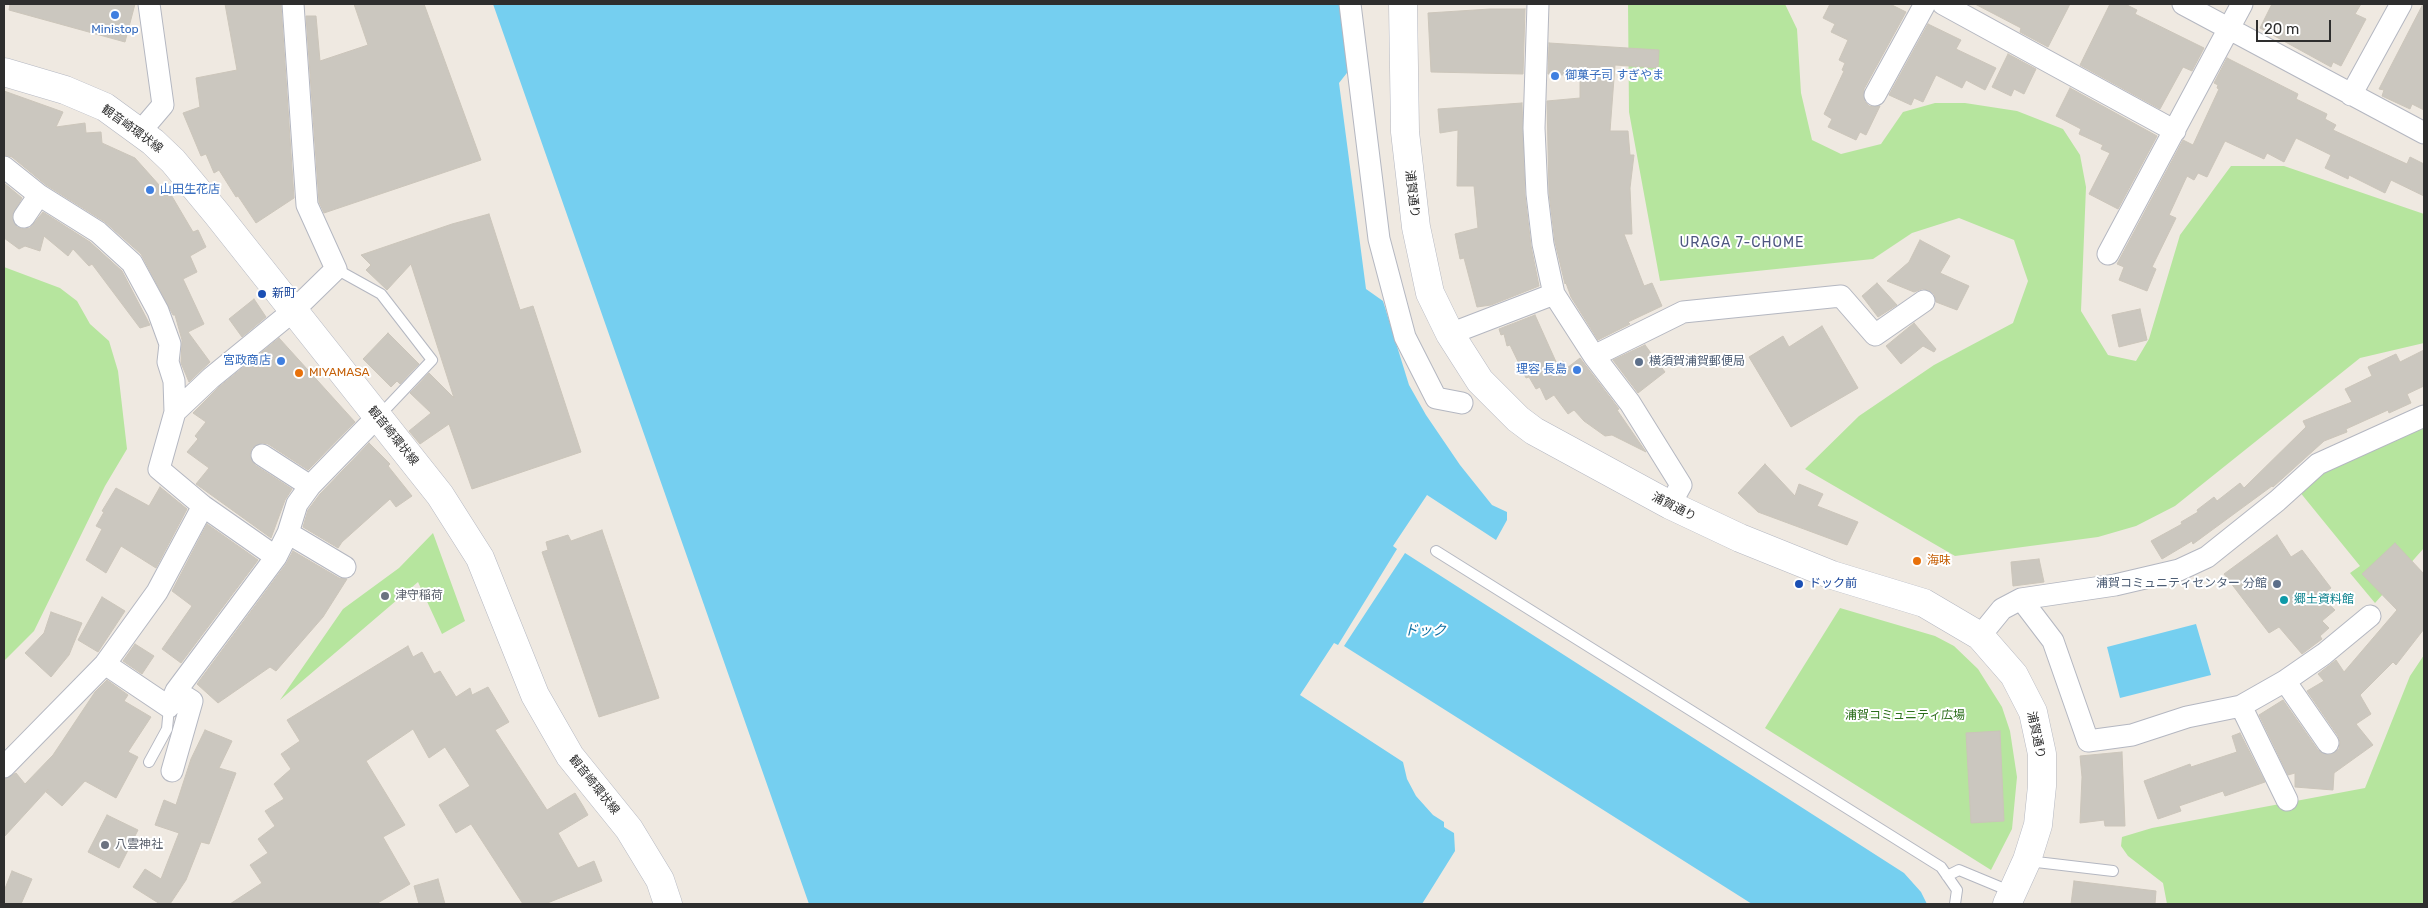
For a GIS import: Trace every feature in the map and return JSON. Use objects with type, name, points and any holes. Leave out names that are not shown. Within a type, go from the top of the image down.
[{"type":"main road","name":"浦賀通り","points":[[1404,4],[1405,132],[1416,227],[1430,293],[1450,334],[1480,381],[1518,419],[1552,442],[1670,505],[1740,538],[1832,575],[1924,602],[1980,636],[2014,674],[2033,712],[2042,754],[2041,803],[2038,825],[2010,898]]},
{"type":"main road","name":"観音崎環状線","points":[[4,72],[65,90],[97,104],[140,132],[173,161],[378,417],[440,495],[480,558],[535,695],[570,756],[629,829],[660,880],[668,904]]},
{"type":"street","points":[[140,132],[163,106],[149,4]]},
{"type":"street","points":[[175,412],[211,378],[293,311],[336,269],[307,205],[293,4]]},
{"type":"street","points":[[1350,4],[1379,239],[1405,337],[1436,398],[1462,403]]},
{"type":"street","points":[[1538,4],[1534,128],[1537,194],[1543,244],[1554,294],[1594,356],[1630,403],[1681,485],[1670,505]]},
{"type":"street","points":[[1875,95],[1926,4]]},
{"type":"street","points":[[1943,4],[2175,131]]},
{"type":"street","points":[[2182,4],[2424,133]]},
{"type":"street","points":[[2108,254],[2242,4]]},
{"type":"street","points":[[2351,95],[2401,4]]},
{"type":"street","points":[[4,167],[39,194],[98,232],[132,263],[158,311],[170,344],[168,362],[174,381],[175,412],[159,469],[203,506],[276,557]]},
{"type":"street","points":[[24,217],[39,194]]},
{"type":"street","points":[[1450,334],[1554,294]]},
{"type":"street","points":[[1594,356],[1683,312],[1841,296],[1875,335],[1924,300]]},
{"type":"street","points":[[1980,636],[2002,609],[2021,599],[2115,585],[2179,570],[2207,557],[2277,501],[2318,464],[2424,416]]},
{"type":"street","points":[[173,699],[276,557],[288,533],[297,504],[310,486],[378,417]]},
{"type":"street","points":[[262,455],[310,486]]},
{"type":"street","points":[[4,767],[106,664],[157,592],[203,506]]},
{"type":"street","points":[[288,533],[345,567]]},
{"type":"street","points":[[2021,599],[2053,641],[2088,741],[2132,735],[2187,717],[2241,706],[2285,681],[2324,654],[2370,616]]},
{"type":"street","points":[[106,664],[173,699],[192,702],[172,771]]},
{"type":"street","points":[[2285,681],[2328,743]]},
{"type":"street","points":[[2241,706],[2287,800]]},
{"type":"lane","points":[[336,269],[382,294],[432,360],[378,417]]},
{"type":"lane","points":[[1436,551],[1941,867],[1957,890],[1955,904]]},
{"type":"lane","points":[[149,762],[167,729],[173,699]]},
{"type":"lane","points":[[2026,860],[2113,871]]},
{"type":"lane","points":[[1947,876],[1959,870],[2010,898]]},
{"type":"green space","points":[[1628,4],[1785,4],[1797,29],[1801,93],[1812,140],[1841,154],[1881,144],[1903,112],[1935,103],[1965,103],[2017,111],[2063,129],[2080,155],[2086,187],[2081,311],[2108,355],[2136,361],[2149,339],[2180,235],[2231,166],[2284,166],[2424,214],[2424,343],[2360,358],[2175,506],[2136,526],[2098,537],[1955,556],[1805,469],[1859,416],[1934,365],[2013,323],[2028,281],[2014,240],[1959,218],[1912,233],[1873,259],[1660,281],[1629,112]]},
{"type":"green space","points":[[4,267],[60,288],[77,301],[90,324],[109,341],[118,371],[127,449],[105,486],[34,631],[4,661]]},
{"type":"green space","points":[[2424,423],[2424,548],[2375,603],[2350,573],[2360,566],[2299,491],[2313,478]]},
{"type":"green space","points":[[433,533],[465,621],[442,634],[418,582],[280,700],[343,609],[399,568]]},
{"type":"green space","name":"浦賀コミュニティ広場","points":[[1840,608],[1935,636],[1954,646],[1978,669],[2002,707],[2010,731],[2017,777],[2012,829],[1991,870],[1765,728]]},
{"type":"green space","points":[[2424,655],[2424,904],[2167,904],[2163,883],[2128,856],[2121,846],[2122,837],[2152,828],[2365,788],[2410,676]]},
{"type":"water","points":[[493,4],[1342,4],[1350,69],[1339,83],[1366,289],[1383,301],[1409,385],[1426,415],[1460,465],[1492,505],[1507,512],[1507,520],[1496,540],[1427,495],[1393,546],[1397,549],[1338,645],[1334,643],[1300,695],[1403,762],[1407,779],[1416,796],[1433,815],[1444,822],[1444,827],[1454,833],[1455,851],[1422,904],[809,904]]},
{"type":"water","name":"ドック","points":[[1405,553],[1904,873],[1921,892],[1927,904],[1752,904],[1344,646]]},
{"type":"water","points":[[2196,624],[2211,675],[2120,698],[2107,647]]},
{"type":"building","points":[[10,4],[135,4],[125,42],[9,10]]},
{"type":"building","points":[[225,4],[281,4],[294,198],[256,223],[238,196],[236,197],[219,170],[214,173],[206,154],[201,156],[183,113],[200,107],[196,78],[237,70]]},
{"type":"building","points":[[354,4],[424,4],[481,160],[324,213],[319,202],[306,16],[316,16],[320,61],[368,45]]},
{"type":"building","points":[[1830,4],[1890,4],[1906,12],[1864,89],[1865,102],[1869,106],[1880,106],[1866,135],[1860,132],[1856,140],[1828,127],[1832,119],[1824,114],[1844,71],[1842,70],[1845,63],[1839,60],[1848,40],[1831,32],[1835,24],[1823,18]]},
{"type":"building","points":[[1975,4],[2070,4],[2048,47],[2020,32],[2021,28]]},
{"type":"building","points":[[2110,4],[2125,4],[2137,10],[2135,14],[2204,48],[2192,71],[2183,67],[2160,109],[2080,65]]},
{"type":"building","points":[[2272,4],[2361,4],[2355,14],[2366,19],[2341,66],[2333,62],[2331,67],[2260,28]]},
{"type":"building","points":[[2423,4],[2424,110],[2412,104],[2410,109],[2382,96],[2384,90],[2379,89]]},
{"type":"building","points":[[1525,9],[1523,74],[1431,72],[1428,13]]},
{"type":"building","points":[[1928,24],[1961,40],[1956,49],[1996,68],[1985,90],[1966,80],[1962,88],[1936,75],[1923,102],[1914,98],[1911,105],[1889,95]]},
{"type":"building","points":[[1549,43],[1659,50],[1658,68],[1615,65],[1610,131],[1628,131],[1630,155],[1634,155],[1630,188],[1632,234],[1624,234],[1644,286],[1652,283],[1662,306],[1628,322],[1630,324],[1598,340],[1565,284],[1555,242],[1549,193],[1547,101],[1580,98],[1580,76],[1548,74]]},
{"type":"building","points":[[2008,54],[2036,69],[2024,94],[2014,89],[2011,96],[1992,87]]},
{"type":"building","points":[[2227,58],[2298,94],[2296,99],[2327,114],[2325,119],[2336,125],[2333,130],[2407,164],[2410,157],[2424,164],[2424,196],[2391,180],[2385,193],[2349,175],[2348,179],[2325,168],[2331,155],[2296,138],[2284,162],[2267,153],[2264,159],[2225,141],[2207,177],[2198,173],[2194,180],[2187,176],[2169,215],[2176,218],[2152,267],[2156,269],[2147,291],[2119,280],[2124,267],[2117,264],[2183,140],[2193,145],[2219,89],[2217,88],[2218,85],[2214,83]]},
{"type":"building","points":[[2070,88],[2157,136],[2118,209],[2089,194],[2110,153],[2101,149],[2103,145],[2079,134],[2081,129],[2056,116]]},
{"type":"building","points":[[4,91],[63,112],[56,127],[85,123],[86,133],[101,132],[102,143],[135,158],[168,195],[170,193],[193,232],[198,230],[206,247],[190,256],[197,272],[183,279],[204,324],[188,332],[210,362],[189,382],[181,363],[182,340],[175,315],[173,315],[141,254],[105,222],[46,185],[12,157],[4,155]]},
{"type":"building","points":[[1522,103],[1525,195],[1531,246],[1539,286],[1491,305],[1477,307],[1464,258],[1460,259],[1455,234],[1478,228],[1474,186],[1457,186],[1458,130],[1440,133],[1438,109]]},
{"type":"building","points":[[4,183],[22,198],[12,216],[17,227],[30,228],[43,212],[90,242],[122,271],[150,325],[140,328],[92,264],[89,266],[73,249],[68,256],[44,236],[40,251],[25,246],[19,249],[4,238]]},
{"type":"building","points":[[489,214],[520,310],[533,306],[581,452],[472,489],[449,424],[420,444],[409,431],[431,413],[410,393],[429,373],[454,398],[411,264],[387,290],[366,270],[371,265],[361,255],[452,224]]},
{"type":"building","points":[[1920,240],[1950,256],[1940,273],[1969,286],[1957,310],[1936,302],[1934,294],[1929,290],[1922,289],[1914,292],[1887,281],[1909,262]]},
{"type":"building","points":[[1877,283],[1897,305],[1878,317],[1862,296]]},
{"type":"building","points":[[254,299],[266,317],[242,337],[229,319]]},
{"type":"building","points":[[2140,309],[2147,340],[2119,347],[2112,315]]},
{"type":"building","points":[[1535,315],[1557,364],[1563,361],[1567,368],[1580,358],[1619,409],[1617,410],[1646,452],[1612,435],[1605,436],[1584,421],[1574,410],[1568,414],[1554,395],[1546,400],[1540,387],[1536,389],[1529,377],[1526,378],[1510,345],[1507,346],[1504,334],[1501,335],[1499,329]]},
{"type":"building","points":[[1914,323],[1936,349],[1934,352],[1923,346],[1901,364],[1886,346]]},
{"type":"building","points":[[1822,326],[1858,388],[1791,427],[1749,357],[1783,336],[1789,347]]},
{"type":"building","points":[[388,333],[419,364],[400,384],[397,381],[391,387],[363,359]]},
{"type":"building","points":[[279,338],[355,422],[308,470],[268,444],[262,443],[252,448],[250,455],[255,465],[292,489],[285,500],[271,538],[196,484],[209,468],[187,452],[198,439],[195,436],[206,422],[193,413],[219,387]]},
{"type":"building","points":[[1645,345],[1665,372],[1638,393],[1613,360]]},
{"type":"building","points":[[2424,350],[2424,386],[2407,394],[2411,403],[2389,413],[2388,410],[2346,429],[2347,432],[2324,441],[2273,487],[2193,544],[2192,541],[2162,559],[2151,541],[2182,524],[2181,522],[2198,512],[2197,510],[2214,497],[2217,501],[2240,483],[2244,488],[2306,427],[2303,421],[2352,402],[2345,389],[2372,376],[2368,367],[2396,354],[2400,362]]},
{"type":"building","points":[[369,443],[390,464],[388,466],[412,496],[396,507],[390,499],[342,542],[338,548],[303,527],[308,510],[320,494]]},
{"type":"building","points":[[1765,464],[1795,496],[1799,484],[1823,494],[1817,506],[1858,522],[1847,545],[1758,512],[1738,493]]},
{"type":"building","points":[[160,487],[187,509],[156,568],[121,546],[106,573],[86,560],[102,529],[96,526],[104,512],[102,511],[116,488],[149,506]]},
{"type":"building","points":[[207,524],[258,560],[181,663],[162,649],[192,606],[172,591]]},
{"type":"building","points":[[602,530],[659,698],[599,717],[542,552],[548,550],[546,542],[568,535],[571,541]]},
{"type":"building","name":"浦賀コミュニティセンター 分館","points":[[2277,535],[2291,557],[2302,550],[2331,588],[2320,596],[2335,610],[2322,621],[2329,628],[2320,636],[2322,639],[2302,654],[2279,627],[2269,633],[2224,574]]},
{"type":"building","points":[[2395,543],[2424,574],[2424,629],[2396,665],[2393,662],[2360,695],[2371,714],[2356,724],[2373,745],[2334,773],[2333,790],[2295,787],[2295,773],[2288,775],[2259,715],[2283,700],[2318,750],[2329,755],[2339,749],[2340,742],[2338,736],[2307,691],[2324,681],[2318,674],[2336,660],[2344,672],[2397,610],[2362,574]]},
{"type":"building","points":[[293,551],[339,578],[347,579],[323,617],[276,671],[270,667],[218,703],[197,684],[286,564]]},
{"type":"building","points":[[2039,559],[2044,582],[2013,586],[2011,562]]},
{"type":"building","points":[[102,597],[125,611],[98,652],[78,640]]},
{"type":"building","points":[[51,612],[82,623],[69,655],[51,677],[25,653],[44,633]]},
{"type":"building","points":[[135,644],[154,656],[142,674],[123,661]]},
{"type":"building","points":[[408,646],[413,657],[422,652],[434,674],[440,671],[456,697],[470,688],[472,695],[488,687],[509,722],[495,730],[547,810],[575,793],[583,806],[588,815],[558,833],[578,868],[594,861],[602,881],[545,904],[523,904],[471,824],[456,833],[439,805],[470,786],[445,747],[429,758],[413,729],[366,761],[405,825],[383,837],[410,884],[376,904],[230,904],[262,883],[250,865],[268,853],[258,839],[275,826],[265,811],[284,799],[274,784],[291,769],[281,754],[300,741],[287,720]]},
{"type":"building","points":[[107,680],[128,695],[124,701],[151,717],[128,752],[138,757],[116,798],[85,781],[62,806],[46,792],[48,789],[4,837],[4,779],[16,773],[25,784],[53,755],[95,692]]},
{"type":"building","points":[[205,730],[232,741],[219,768],[236,773],[209,844],[201,842],[186,880],[170,904],[160,904],[133,887],[145,869],[161,879],[179,833],[155,825],[164,800],[176,805],[191,759]]},
{"type":"building","points":[[2000,731],[2004,821],[1971,823],[1966,733]]},
{"type":"building","points":[[2240,733],[2265,782],[2225,796],[2223,791],[2179,806],[2181,811],[2158,819],[2144,781],[2190,764],[2191,767],[2237,752],[2232,736]]},
{"type":"building","points":[[2122,752],[2125,826],[2105,826],[2104,820],[2080,823],[2082,777],[2080,756]]},
{"type":"building","points":[[107,815],[138,830],[119,868],[88,852]]},
{"type":"building","points":[[12,871],[32,879],[21,904],[4,904],[4,891]]},
{"type":"building","points":[[438,879],[445,904],[419,904],[414,886]]},
{"type":"building","points":[[2074,881],[2156,891],[2155,904],[2071,904]]},
{"type":"place","name":"Ministop","points":[[115,15]]},
{"type":"place","name":"御菓子司 すぎやま","points":[[1555,76]]},
{"type":"place","name":"山田生花店","points":[[150,190]]},
{"type":"place","name":"新町","points":[[262,294]]},
{"type":"place","name":"宮政商店","points":[[281,361]]},
{"type":"place","name":"横須賀浦賀郵便局","points":[[1639,362]]},
{"type":"place","name":"理容 長島","points":[[1577,370]]},
{"type":"place","name":"MIYAMASA","points":[[299,373]]},
{"type":"place","name":"海味","points":[[1917,561]]},
{"type":"place","name":"ドック前","points":[[1799,584]]},
{"type":"place","name":"浦賀コミュニティセンター 分館","points":[[2277,584]]},
{"type":"place","name":"津守稲荷","points":[[385,596]]},
{"type":"place","name":"郷土資料館","points":[[2284,600]]},
{"type":"place","name":"八雲神社","points":[[105,845]]},
{"type":"district","name":"URAGA 7-CHOME","points":[[1742,243]]}]
